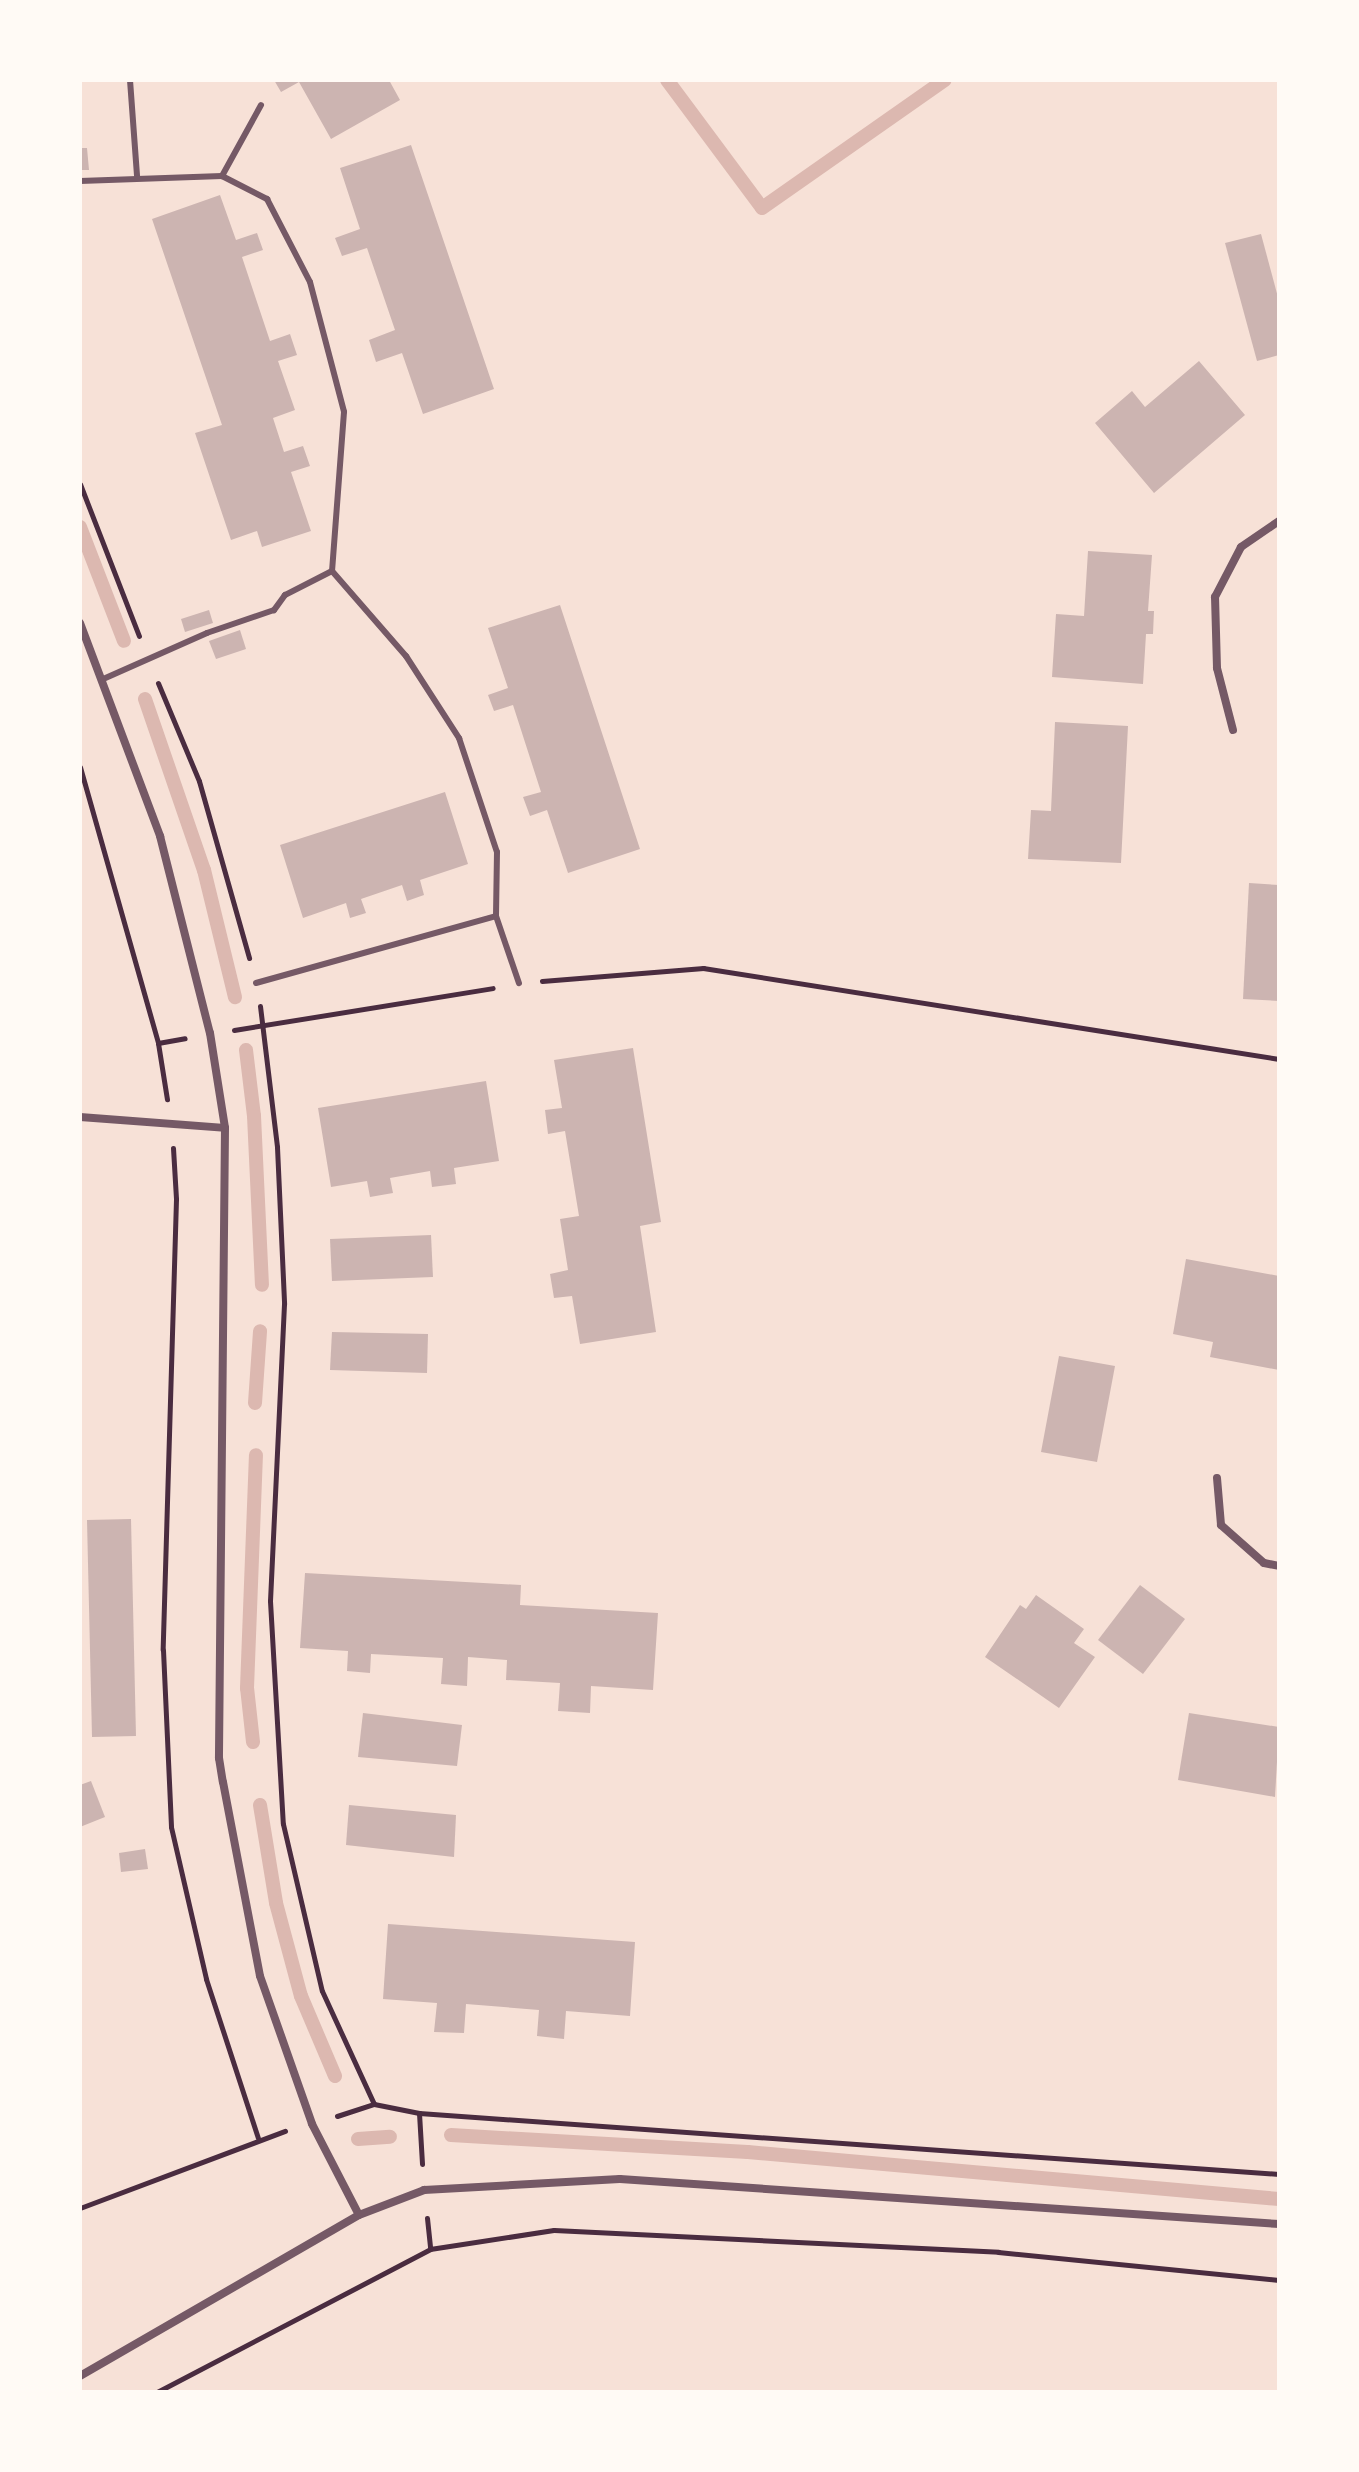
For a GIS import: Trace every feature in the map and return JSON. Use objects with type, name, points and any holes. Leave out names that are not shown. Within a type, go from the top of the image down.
[{"type":"street","points":[[1233,730],[1217,668],[1215,597],[1241,547],[1279,521]]},
{"type":"street","points":[[80,623],[160,836],[210,1033],[225,1128],[219,1758],[260,1976],[312,2124],[359,2215]]},
{"type":"street","points":[[80,1117],[225,1128]]},
{"type":"street","points":[[1217,1478],[1221,1525],[1264,1563],[1279,1566]]},
{"type":"street","points":[[80,2376],[359,2215],[424,2190],[620,2179],[1279,2224]]},
{"type":"lane","points":[[130,80],[137,176]]},
{"type":"lane","points":[[222,176],[261,105]]},
{"type":"lane","points":[[80,181],[137,176],[222,176],[267,199],[310,282],[344,412],[332,571],[406,656],[459,738],[497,852],[496,916],[519,983]]},
{"type":"lane","points":[[101,680],[207,633],[274,610],[285,595],[332,571]]},
{"type":"lane","points":[[256,983],[496,916]]},
{"type":"path","points":[[80,767],[158,1043],[171,1123],[176,1199],[163,1650],[169,1812],[206,1979],[258,2138]]},
{"type":"path","points":[[158,1043],[519,983],[703,968],[1279,1059]]},
{"type":"path","points":[[80,2208],[258,2138],[374,2104],[419,2113],[1279,2174]]},
{"type":"path","points":[[157,2392],[430,2249],[554,2230],[998,2252],[1279,2280]]},
{"type":"building","points":[[274,80],[389,80],[400,100],[331,139],[299,82],[281,92]]},
{"type":"building","points":[[411,145],[494,389],[423,414],[402,353],[376,362],[369,340],[395,330],[367,248],[342,256],[335,238],[360,229],[340,168]]},
{"type":"building","points":[[80,148],[87,148],[89,170],[80,170]]},
{"type":"building","points":[[220,195],[236,240],[257,233],[263,250],[242,257],[270,341],[290,334],[297,355],[278,361],[295,410],[273,418],[284,452],[303,446],[310,466],[291,472],[311,531],[262,547],[257,531],[231,540],[195,433],[222,425],[152,219]]},
{"type":"building","points":[[1261,234],[1279,301],[1279,355],[1257,361],[1225,243]]},
{"type":"building","points":[[1199,361],[1245,415],[1154,493],[1095,423],[1132,391],[1145,407]]},
{"type":"building","points":[[1088,551],[1152,555],[1148,611],[1154,611],[1153,634],[1146,634],[1143,684],[1052,677],[1056,614],[1084,616]]},
{"type":"building","points":[[560,605],[640,849],[568,873],[547,810],[530,816],[523,797],[541,792],[513,705],[494,711],[488,695],[508,688],[488,628]]},
{"type":"building","points":[[209,610],[213,623],[185,632],[181,619]]},
{"type":"building","points":[[240,630],[246,649],[216,659],[209,641]]},
{"type":"building","points":[[1055,722],[1128,726],[1121,863],[1028,859],[1031,810],[1051,811]]},
{"type":"building","points":[[445,792],[468,864],[420,880],[424,895],[407,901],[402,885],[361,899],[366,913],[350,918],[346,903],[303,918],[280,845]]},
{"type":"building","points":[[1249,883],[1279,885],[1279,1001],[1243,999]]},
{"type":"building","points":[[633,1048],[661,1222],[640,1226],[656,1332],[580,1344],[572,1296],[554,1298],[550,1274],[568,1270],[560,1219],[579,1216],[565,1131],[548,1134],[545,1110],[562,1108],[554,1060]]},
{"type":"building","points":[[486,1081],[499,1161],[454,1168],[456,1184],[432,1187],[430,1171],[390,1178],[393,1193],[370,1197],[367,1181],[331,1187],[318,1108]]},
{"type":"building","points":[[431,1235],[433,1277],[332,1281],[330,1239]]},
{"type":"building","points":[[1186,1259],[1279,1276],[1279,1370],[1210,1357],[1213,1342],[1173,1334]]},
{"type":"building","points":[[332,1332],[428,1334],[427,1373],[330,1370]]},
{"type":"building","points":[[1059,1356],[1115,1366],[1097,1462],[1041,1452]]},
{"type":"building","points":[[131,1519],[136,1736],[92,1737],[87,1520]]},
{"type":"building","points":[[305,1573],[521,1585],[520,1605],[658,1613],[653,1690],[591,1686],[590,1713],[558,1711],[560,1683],[506,1680],[507,1660],[468,1657],[467,1686],[441,1684],[443,1658],[371,1654],[370,1673],[347,1671],[348,1651],[300,1648]]},
{"type":"building","points":[[1140,1585],[1185,1619],[1143,1674],[1098,1640]]},
{"type":"building","points":[[1036,1595],[1084,1629],[1074,1643],[1095,1657],[1059,1708],[985,1657],[1020,1605],[1026,1609]]},
{"type":"building","points":[[363,1713],[462,1725],[457,1766],[358,1757]]},
{"type":"building","points":[[1189,1713],[1279,1727],[1275,1797],[1178,1780]]},
{"type":"building","points":[[91,1781],[105,1817],[80,1827],[80,1785]]},
{"type":"building","points":[[349,1805],[456,1815],[454,1857],[346,1845]]},
{"type":"building","points":[[145,1849],[148,1869],[121,1872],[119,1853]]},
{"type":"building","points":[[388,1924],[635,1942],[630,2016],[566,2011],[564,2039],[537,2036],[539,2010],[466,2004],[464,2033],[434,2032],[437,2003],[383,1999]]},
{"type":"waterway","points":[[667,80],[762,208],[945,80]]},
{"type":"waterway","points":[[80,527],[124,641]]},
{"type":"waterway","points":[[145,699],[204,870],[235,997]]},
{"type":"waterway","points":[[246,1050],[254,1116],[262,1285]]},
{"type":"waterway","points":[[255,1403],[260,1331]]},
{"type":"waterway","points":[[253,1742],[247,1688],[256,1455]]},
{"type":"waterway","points":[[260,1805],[276,1903],[301,1996],[335,2076]]},
{"type":"waterway","points":[[451,2135],[748,2152],[1279,2199]]},
{"type":"waterway","points":[[358,2139],[390,2137]]}]
